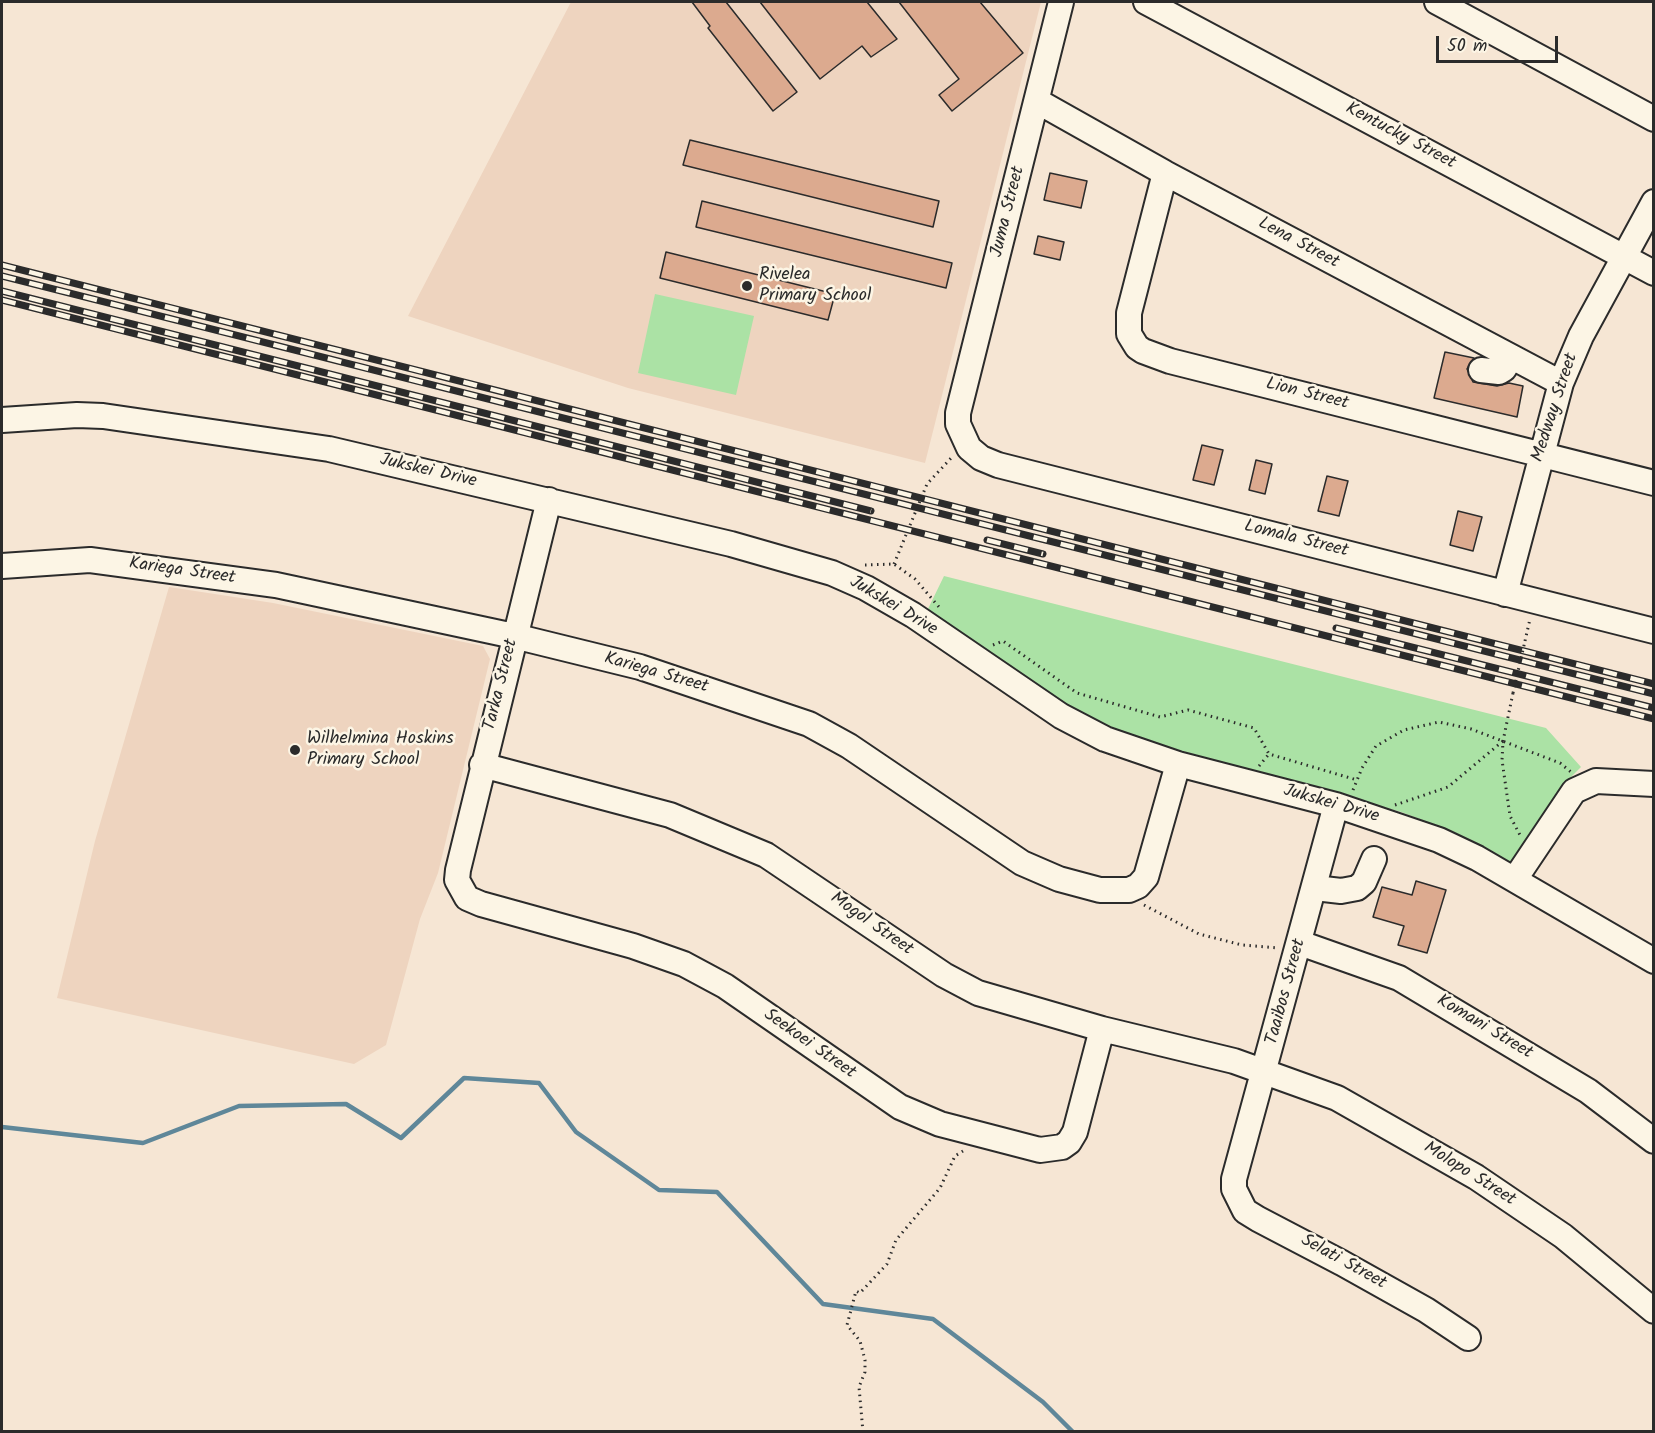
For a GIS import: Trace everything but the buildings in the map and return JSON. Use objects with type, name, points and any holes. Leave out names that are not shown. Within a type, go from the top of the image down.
[{"type":"street","name":"Juma Street","points":[[969,448],[958,424],[971,359],[1061,2]]},
{"type":"street","name":"Kentucky Street","points":[[1146,2],[1653,273]]},
{"type":"street","points":[[1437,2],[1653,119]]},
{"type":"street","name":"Lena Street","points":[[1037,101],[1165,173],[1561,383]]},
{"type":"street","name":"Lion Street","points":[[1165,173],[1129,312],[1129,334],[1137,347],[1170,361],[1653,483]]},
{"type":"street","name":"Medway Street","points":[[1505,594],[1540,454],[1561,383],[1623,257],[1653,202]]},
{"type":"street","points":[[1481,370],[1499,372],[1504,369],[1511,357]]},
{"type":"street","name":"Jukskei Drive","points":[[2,420],[77,415],[162,423],[328,449],[731,544],[832,573],[866,588],[914,615],[969,656],[1086,730],[1137,751],[1178,764],[1350,809],[1439,840],[1515,879],[1653,961]]},
{"type":"street","name":"Lomala Street","points":[[969,448],[981,458],[998,465],[1653,632]]},
{"type":"street","name":"Tarka Street","points":[[458,870],[549,500]]},
{"type":"street","name":"Kariega Street","points":[[2,566],[74,559],[276,585],[514,636],[640,667],[809,724],[849,746],[1022,863],[1079,885],[1110,891],[1129,890]]},
{"type":"street","points":[[1129,890],[1142,883],[1149,872],[1178,764]]},
{"type":"street","name":"Mogol Street","points":[[482,765],[626,803],[721,835],[766,855],[963,986],[993,999],[1265,1071]]},
{"type":"street","points":[[1515,879],[1569,796],[1587,784],[1596,782],[1653,784]]},
{"type":"street","name":"Taaibos Street","points":[[1234,1179],[1315,888],[1350,809]]},
{"type":"street","points":[[1315,888],[1341,891],[1357,888],[1364,882],[1374,859]]},
{"type":"street","name":"Seekoei Street","points":[[458,870],[460,887],[472,901],[633,946],[684,964],[725,986],[900,1107],[940,1124],[1040,1150],[1052,1150],[1070,1142],[1078,1122],[1102,1029]]},
{"type":"street","name":"Komani Street","points":[[1300,943],[1399,978],[1588,1091],[1653,1141]]},
{"type":"street","name":"Molopo Street","points":[[1265,1071],[1337,1098],[1476,1177],[1563,1236],[1653,1311]]},
{"type":"street","name":"Selati Street","points":[[1234,1179],[1238,1200],[1245,1210],[1408,1300],[1468,1338]]},
{"type":"path","points":[[894,564],[927,484],[953,456],[969,448]]},
{"type":"path","points":[[1529,622],[1503,741],[1502,760],[1510,816],[1530,856]]},
{"type":"path","points":[[969,656],[1003,641],[1077,693],[1160,717],[1188,710],[1254,728],[1269,754],[1357,780]]},
{"type":"path","points":[[1503,741],[1448,787],[1350,809],[1357,780],[1376,746],[1404,730],[1440,722],[1471,729],[1503,741],[1560,763],[1587,784]]},
{"type":"path","points":[[1129,890],[1143,904],[1199,934],[1242,945],[1276,949],[1300,943]]},
{"type":"path","points":[[863,1431],[860,1386],[865,1372],[865,1360],[860,1341],[847,1325],[856,1291],[860,1293],[887,1264],[896,1240],[940,1188],[955,1156],[964,1150],[968,1132]]},
{"type":"shaded area","points":[[571,2],[1041,2],[925,463],[628,388],[408,316]]},
{"type":"shaded area","name":"Wilhelmina Hoskins Primary School","points":[[169,587],[273,603],[483,646],[490,659],[438,873],[420,919],[386,1045],[354,1064],[57,998],[95,841]]},
{"type":"green space","points":[[655,294],[754,316],[736,395],[638,373]]},
{"type":"green space","points":[[944,576],[1546,728],[1581,767],[1562,786],[1518,860],[1509,863],[1451,831],[1401,812],[1139,739],[1091,721],[926,613]]},
{"type":"waterway","points":[[2,1127],[143,1143],[239,1106],[346,1104],[401,1138],[464,1078],[539,1083],[576,1132],[659,1190],[717,1192],[823,1304],[933,1319],[1043,1402],[1073,1432]]},
{"type":"railway","points":[[2,265],[1654,684]]},
{"type":"railway","points":[[2,276],[1654,694]]},
{"type":"railway","points":[[2,291],[871,511]]},
{"type":"railway","points":[[2,300],[1654,719]]},
{"type":"railway","points":[[987,540],[1043,554]]},
{"type":"railway","points":[[1336,628],[1654,708]]},
{"type":"place","name":"Rivelea Primary School","points":[[747,286]]},
{"type":"place","name":"Wilhelmina Hoskins Primary School","points":[[295,750]]}]
